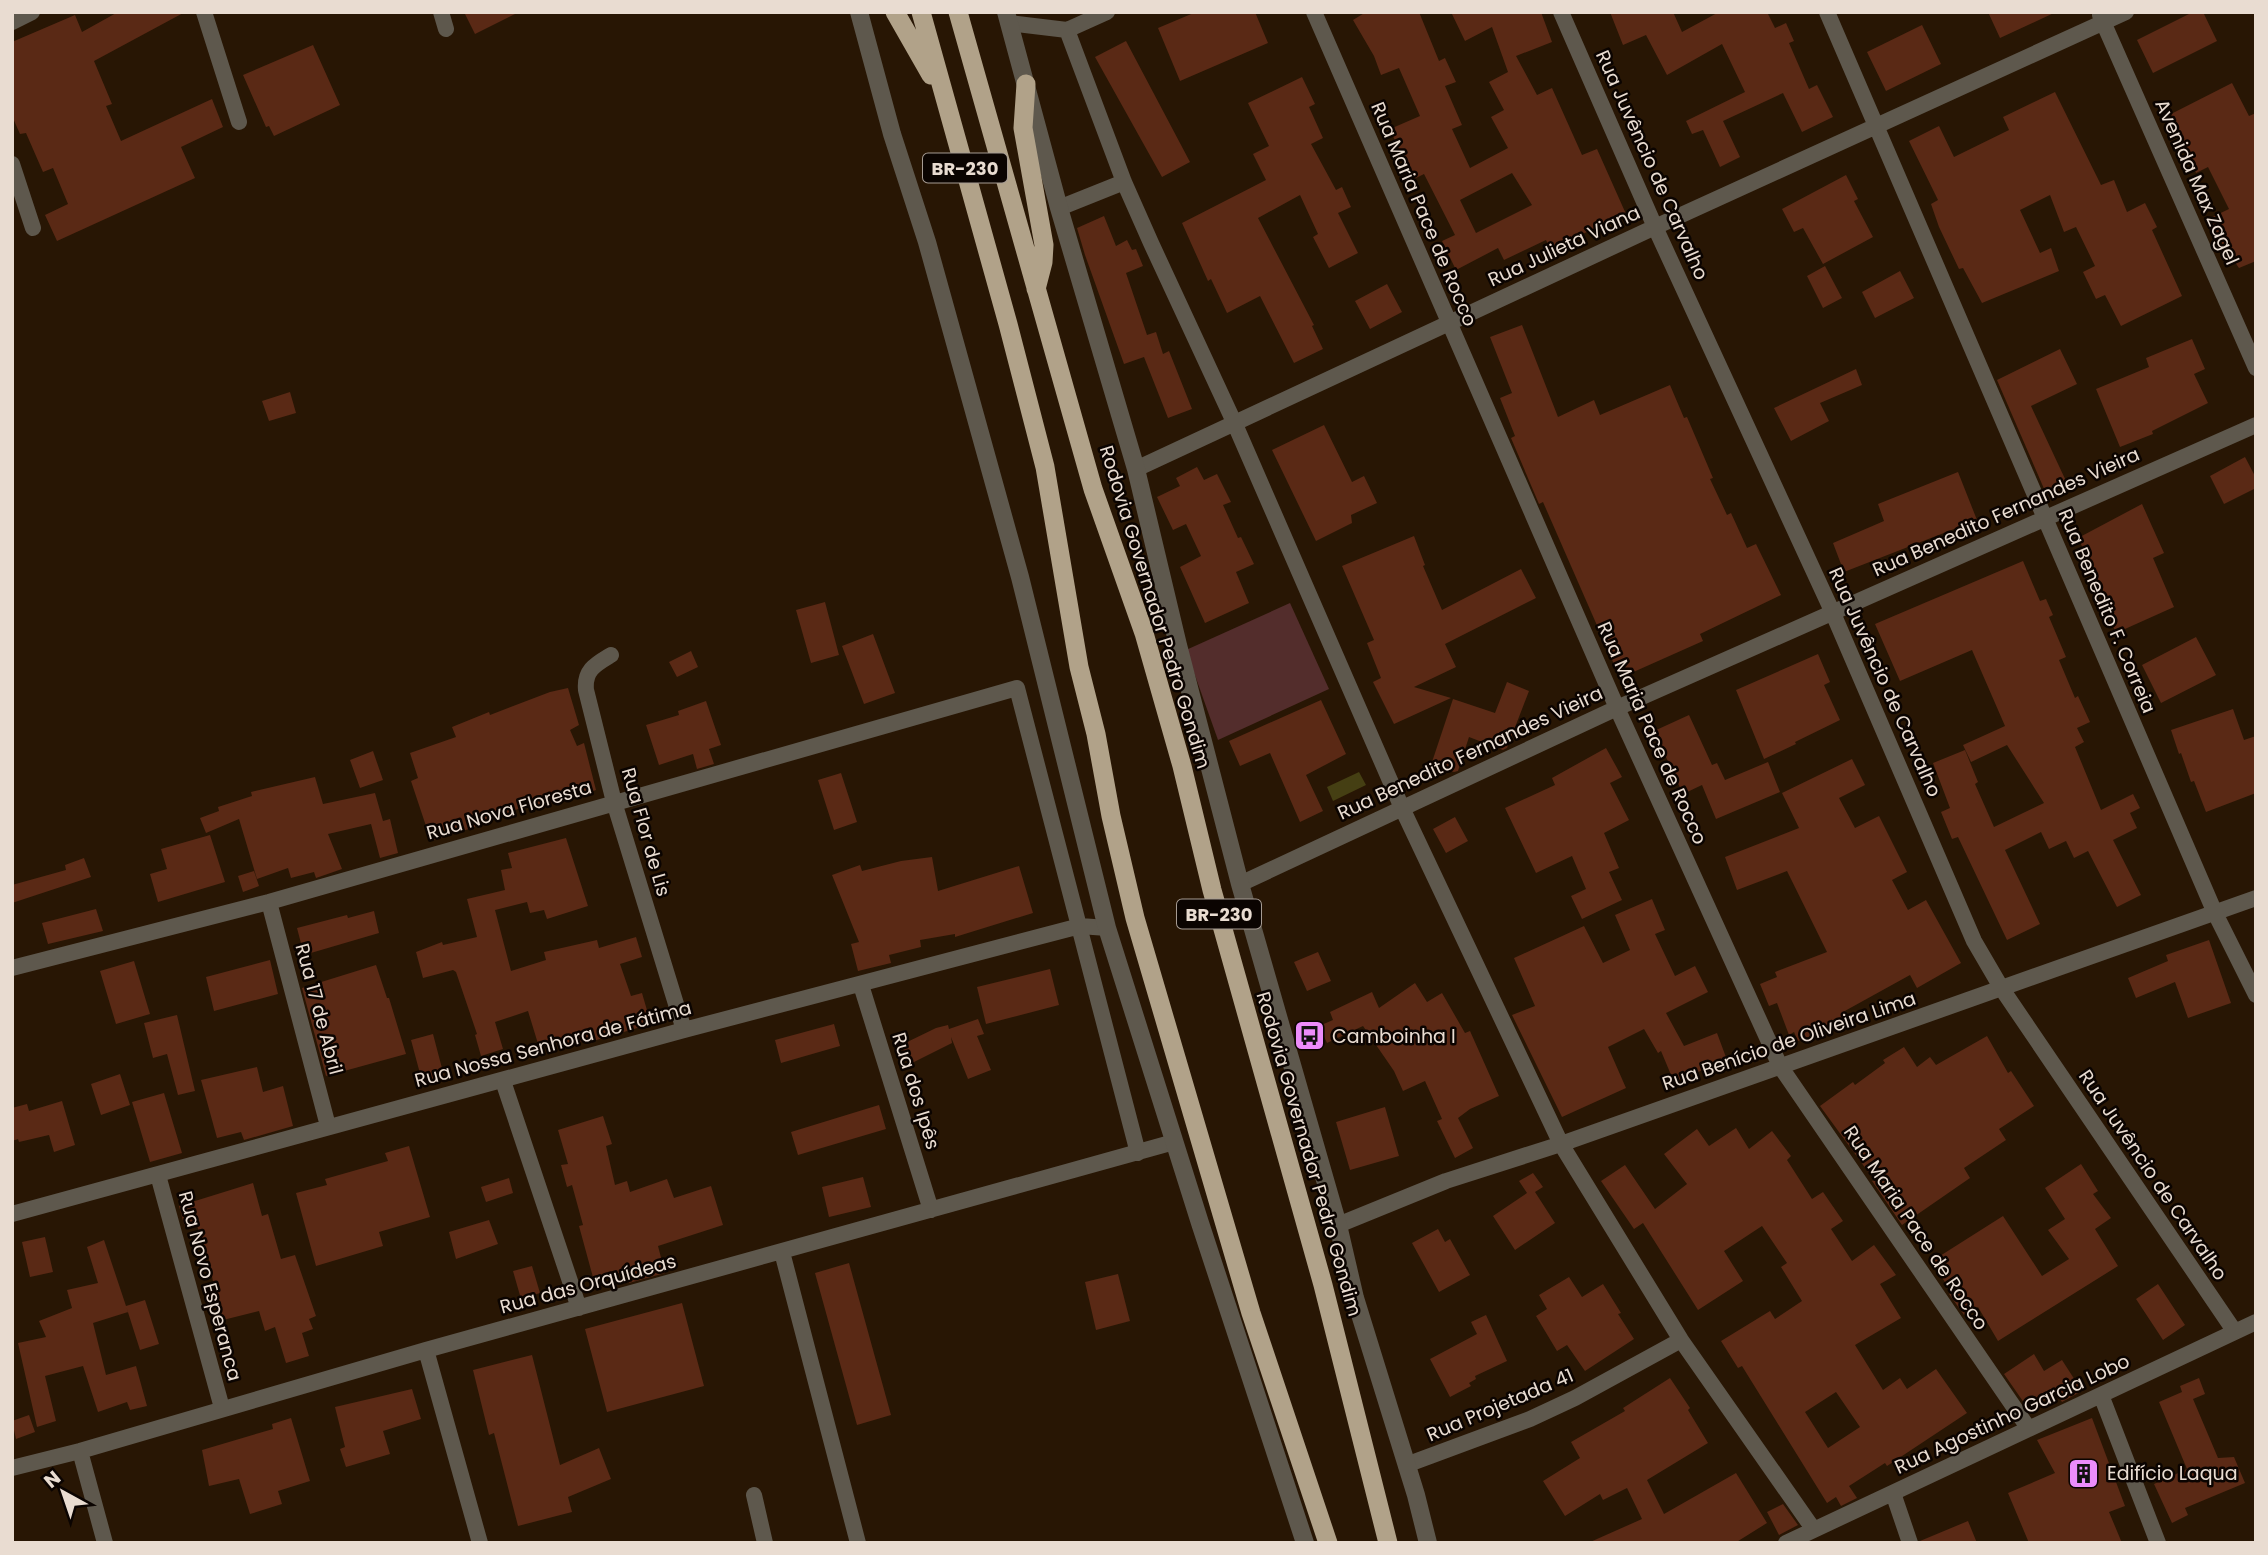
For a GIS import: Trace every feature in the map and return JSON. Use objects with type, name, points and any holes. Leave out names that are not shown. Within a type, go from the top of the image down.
[{"type":"highway","points":[[895,12],[946,100]]},
{"type":"highway","name":"BR-230","points":[[921,12],[1045,467],[1079,667],[1135,918],[1251,1313],[1328,1543]]},
{"type":"highway","name":"Rodovia Governador Pedro Gondim","points":[[958,12],[1093,489],[1143,633],[1182,766],[1212,890],[1323,1285],[1388,1543]]},
{"type":"highway","points":[[1026,84],[1023,128],[1044,245],[1043,262],[1035,290]]},
{"type":"street","points":[[12,22],[32,12]]},
{"type":"street","points":[[204,12],[239,122]]},
{"type":"street","points":[[441,12],[446,29]]},
{"type":"street","points":[[859,12],[892,134],[931,255],[1020,577],[1107,928],[1305,1543]]},
{"type":"street","points":[[1107,12],[1067,30],[1007,17],[1059,208],[1136,469],[1240,884],[1338,1225],[1355,1298],[1428,1543]]},
{"type":"street","name":"Rua Maria Pace de Rocco","points":[[1314,12],[1617,708],[1780,1066],[2029,1429]]},
{"type":"street","name":"Rua Juvêncio de Carvalho","points":[[1561,12],[1655,226],[1832,611],[1974,941],[2002,989],[2235,1332]]},
{"type":"street","name":"Rua Benedito F. Correia","points":[[1827,12],[2215,913],[2256,995]]},
{"type":"street","name":"Rua Julieta Viana","points":[[1136,469],[1875,126],[2101,17],[2126,12]]},
{"type":"street","name":"Avenida Max Zagel","points":[[2101,17],[2256,368]]},
{"type":"street","points":[[1067,30],[1124,182],[1234,422],[1402,808],[1561,1144],[1681,1340],[1814,1530]]},
{"type":"street","points":[[12,164],[33,228]]},
{"type":"street","points":[[1059,208],[1124,182]]},
{"type":"street","name":"Rua Benedito Fernandes Vieira","points":[[1240,884],[1617,708],[2256,425]]},
{"type":"street","name":"Rua Flor de Lis","points":[[611,655],[594,664],[585,681],[614,802],[684,1030]]},
{"type":"street","name":"Rua Nova Floresta","points":[[12,968],[269,902],[1017,688],[1080,926]]},
{"type":"street","name":"Rua Benício de Oliveira Lima","points":[[1338,1225],[1446,1181],[1561,1144],[2256,898]]},
{"type":"street","name":"Rua 17 de Abril","points":[[269,902],[328,1126]]},
{"type":"street","points":[[1080,926],[1138,1153]]},
{"type":"street","name":"Rua Nossa Senhora de Fátima","points":[[12,1214],[684,1030],[1080,926],[1107,928]]},
{"type":"street","name":"Rua dos Ipês","points":[[861,985],[930,1210]]},
{"type":"street","points":[[503,1081],[579,1308]]},
{"type":"street","name":"Rua das Orquídeas","points":[[12,1468],[1174,1142]]},
{"type":"street","name":"Rua Novo Esperanca","points":[[158,1175],[222,1408]]},
{"type":"street","points":[[782,1252],[858,1543]]},
{"type":"street","name":"Rua Agostinho Garcia Lobo","points":[[1786,1543],[2256,1322]]},
{"type":"street","name":"Rua Projetada 41","points":[[1406,1465],[1530,1419],[1575,1398],[1681,1340]]},
{"type":"street","points":[[426,1350],[480,1543]]},
{"type":"street","points":[[2101,1395],[2158,1543]]},
{"type":"street","points":[[80,1451],[105,1543]]},
{"type":"street","points":[[1893,1493],[1910,1543]]},
{"type":"street","points":[[754,1494],[765,1543]]},
{"type":"shaded area","points":[[1290,603],[1329,689],[1218,740],[1186,650]]},
{"type":"shaded area","points":[[1359,772],[1366,785],[1333,801],[1327,787]]},
{"type":"building","points":[[118,12],[185,12],[94,61],[112,104],[106,106],[121,141],[212,99],[223,127],[181,147],[195,178],[57,241],[45,215],[68,204],[53,168],[43,172],[26,133],[20,134],[12,116],[12,42],[75,15],[82,32]]},
{"type":"building","points":[[464,12],[519,12],[475,34]]},
{"type":"building","points":[[1196,12],[1255,12],[1268,43],[1180,81],[1158,28]]},
{"type":"building","points":[[1366,12],[1419,12],[1439,61],[1445,58],[1456,82],[1445,86],[1462,125],[1452,129],[1470,168],[1508,148],[1491,117],[1504,110],[1489,82],[1508,72],[1492,27],[1465,41],[1451,12],[1541,12],[1552,42],[1516,56],[1537,95],[1552,88],[1582,155],[1597,149],[1626,214],[1550,249],[1546,240],[1504,260],[1498,248],[1456,270],[1442,241],[1455,235],[1424,174],[1412,180],[1390,129],[1420,116],[1399,68],[1381,75],[1374,56],[1353,20]],"holes":[[[1512,173],[1532,205],[1476,233],[1460,200]]]},
{"type":"building","points":[[1610,12],[1673,12],[1682,32],[1719,12],[1767,12],[1775,28],[1786,23],[1794,41],[1789,43],[1809,89],[1817,85],[1833,117],[1802,132],[1783,93],[1723,121],[1740,157],[1720,167],[1703,130],[1692,134],[1686,121],[1745,92],[1722,44],[1667,75],[1646,35],[1623,45]]},
{"type":"building","points":[[1988,12],[2056,12],[2000,38]]},
{"type":"building","points":[[2193,12],[2203,12],[2217,41],[2153,73],[2137,40]]},
{"type":"building","points":[[1922,25],[1941,64],[1886,91],[1867,52]]},
{"type":"building","points":[[1126,41],[1190,162],[1162,177],[1095,57]]},
{"type":"building","points":[[313,45],[340,105],[274,136],[269,126],[266,127],[243,75]]},
{"type":"building","points":[[1302,77],[1315,104],[1309,107],[1323,138],[1311,144],[1336,190],[1342,187],[1351,207],[1338,213],[1358,253],[1329,268],[1313,237],[1318,234],[1300,195],[1258,218],[1314,325],[1312,326],[1323,349],[1294,363],[1260,296],[1227,313],[1211,279],[1208,281],[1182,223],[1266,180],[1253,154],[1269,146],[1248,103]]},
{"type":"building","points":[[2232,83],[2249,116],[2256,113],[2256,261],[2239,268],[2206,220],[2229,209],[2208,167],[2196,173],[2171,114]]},
{"type":"building","points":[[2055,92],[2101,185],[2114,180],[2127,212],[2145,203],[2157,227],[2152,230],[2182,296],[2121,326],[2105,295],[2096,299],[2083,272],[2095,266],[2076,227],[2064,232],[2050,195],[2020,210],[2040,253],[2051,248],[2059,271],[1982,303],[1963,268],[1959,269],[1939,227],[1931,204],[1938,200],[1909,141],[1939,126],[1954,157],[2009,130],[2003,117]]},
{"type":"building","points":[[1846,175],[1858,199],[1854,201],[1873,237],[1823,264],[1803,228],[1794,232],[1782,209]]},
{"type":"building","points":[[1104,216],[1116,246],[1127,240],[1132,250],[1136,249],[1143,266],[1126,273],[1147,335],[1156,332],[1163,354],[1169,351],[1192,409],[1168,418],[1144,357],[1124,364],[1077,228]]},
{"type":"building","points":[[1825,266],[1842,298],[1823,308],[1807,276]]},
{"type":"building","points":[[1900,271],[1914,298],[1875,318],[1862,292]]},
{"type":"building","points":[[1387,284],[1402,312],[1370,329],[1355,301]]},
{"type":"building","points":[[1522,325],[1558,417],[1594,400],[1600,415],[1670,385],[1684,418],[1687,417],[1713,478],[1710,479],[1727,515],[1731,513],[1747,548],[1756,544],[1781,595],[1700,634],[1703,641],[1620,678],[1543,502],[1539,504],[1511,438],[1515,436],[1500,398],[1512,393],[1490,337]]},
{"type":"building","points":[[2192,339],[2205,369],[2194,374],[2208,403],[2152,431],[2153,434],[2120,447],[2096,389],[2149,367],[2146,358]]},
{"type":"building","points":[[2060,349],[2077,384],[2031,406],[2066,481],[2045,491],[1997,380]]},
{"type":"building","points":[[1856,369],[1862,385],[1820,403],[1829,421],[1791,441],[1774,408]]},
{"type":"building","points":[[290,392],[296,413],[269,421],[262,401]]},
{"type":"building","points":[[1324,425],[1352,482],[1364,476],[1377,503],[1351,515],[1352,523],[1316,541],[1272,450]]},
{"type":"building","points":[[2245,457],[2256,478],[2256,488],[2224,504],[2210,476]]},
{"type":"building","points":[[1197,467],[1204,480],[1217,474],[1231,502],[1223,505],[1254,564],[1236,572],[1249,603],[1205,623],[1180,567],[1201,556],[1186,524],[1173,530],[1157,497],[1180,486],[1176,478]]},
{"type":"building","points":[[1958,472],[1977,520],[1844,572],[1833,543],[1884,521],[1878,504]]},
{"type":"building","points":[[2142,504],[2164,553],[2153,558],[2174,607],[2116,633],[2101,599],[2106,597],[2078,538]]},
{"type":"building","points":[[1414,536],[1425,565],[1423,566],[1442,610],[1521,569],[1536,598],[1445,644],[1456,667],[1414,687],[1451,698],[1394,724],[1373,682],[1381,678],[1367,643],[1374,640],[1342,566]]},
{"type":"building","points":[[2023,561],[2040,601],[2046,599],[2053,615],[2049,617],[2066,657],[2059,660],[2075,698],[2078,696],[2090,722],[2077,728],[2084,742],[2075,747],[2101,810],[2133,794],[2140,808],[2130,813],[2137,828],[2113,840],[2141,895],[2117,907],[2088,851],[2074,858],[2066,841],[2049,849],[2041,832],[2005,850],[2040,924],[2007,940],[1958,837],[1952,839],[1941,812],[1950,808],[1933,763],[1965,750],[1978,782],[1975,784],[1994,827],[2044,803],[2007,745],[1971,762],[1963,745],[2005,726],[1972,650],[1900,681],[1875,624]]},
{"type":"building","points":[[825,602],[839,655],[811,663],[796,610]]},
{"type":"building","points":[[873,634],[895,693],[864,704],[842,646]]},
{"type":"building","points":[[2196,637],[2216,675],[2161,703],[2142,665]]},
{"type":"building","points":[[691,651],[698,667],[677,677],[669,662]]},
{"type":"building","points":[[1818,654],[1830,682],[1824,685],[1840,720],[1764,759],[1736,690]]},
{"type":"building","points":[[1507,682],[1529,691],[1507,748],[1503,750],[1469,737],[1458,771],[1431,765],[1453,699],[1495,713]]},
{"type":"building","points":[[568,688],[579,725],[570,730],[577,746],[584,743],[596,790],[576,797],[575,794],[539,808],[537,802],[431,841],[411,781],[418,778],[410,753],[456,737],[452,727],[489,712],[490,715],[550,692]]},
{"type":"building","points":[[1321,700],[1346,754],[1306,775],[1323,811],[1300,822],[1270,753],[1240,766],[1229,741]]},
{"type":"building","points":[[706,701],[721,745],[709,749],[714,764],[697,769],[693,754],[659,765],[646,725],[679,715],[678,711]]},
{"type":"building","points":[[2233,709],[2244,740],[2256,736],[2256,793],[2206,812],[2171,730]]},
{"type":"building","points":[[1689,715],[1712,765],[1717,763],[1725,780],[1768,762],[1780,792],[1716,819],[1702,785],[1683,794],[1654,731]]},
{"type":"building","points":[[1606,748],[1622,777],[1610,783],[1629,820],[1604,833],[1619,868],[1609,872],[1622,900],[1582,919],[1571,896],[1586,889],[1572,856],[1536,873],[1505,808],[1555,785],[1552,778]]},
{"type":"building","points":[[373,751],[383,780],[360,788],[350,760]]},
{"type":"building","points":[[1852,759],[1865,785],[1839,798],[1855,828],[1879,816],[1907,872],[1892,880],[1908,910],[1926,900],[1961,963],[1917,988],[1910,975],[1843,1012],[1847,1022],[1798,1041],[1794,1032],[1789,1035],[1777,1003],[1769,1006],[1760,984],[1777,977],[1775,972],[1827,952],[1787,871],[1737,890],[1725,857],[1799,828],[1782,793]]},
{"type":"building","points":[[841,773],[857,822],[834,830],[818,780]]},
{"type":"building","points":[[315,777],[323,804],[375,793],[383,821],[390,819],[398,853],[380,858],[371,824],[328,834],[342,869],[316,878],[314,872],[291,878],[288,868],[257,879],[239,819],[206,833],[200,818],[219,811],[218,807],[252,796],[251,792]]},
{"type":"building","points":[[1455,817],[1468,841],[1446,853],[1433,829]]},
{"type":"building","points":[[210,835],[225,882],[158,902],[150,874],[167,869],[161,849]]},
{"type":"building","points":[[566,838],[588,906],[547,919],[544,910],[530,913],[527,902],[495,910],[511,971],[546,960],[544,952],[597,940],[599,948],[636,937],[642,957],[620,964],[631,996],[642,993],[651,1024],[593,1041],[592,1039],[567,1046],[565,1039],[539,1047],[528,1011],[495,1022],[503,1049],[481,1056],[475,1035],[477,1034],[456,972],[453,970],[423,978],[416,952],[442,942],[443,945],[477,937],[467,899],[505,890],[501,870],[512,868],[508,853]]},
{"type":"building","points":[[932,857],[938,891],[1019,866],[1033,913],[955,937],[955,934],[920,940],[921,947],[889,955],[891,963],[858,971],[851,944],[859,942],[832,875],[860,865],[862,871],[901,861]]},
{"type":"building","points":[[84,858],[91,877],[12,903],[12,885],[66,870],[65,865]]},
{"type":"building","points":[[254,871],[259,886],[243,892],[238,876]]},
{"type":"building","points":[[1652,899],[1665,930],[1655,934],[1675,976],[1695,966],[1708,992],[1666,1013],[1684,1046],[1717,1033],[1727,1060],[1674,1082],[1661,1051],[1658,1053],[1644,1029],[1608,1047],[1626,1088],[1562,1117],[1512,1015],[1535,1006],[1514,958],[1584,926],[1603,963],[1630,950],[1615,915]]},
{"type":"building","points":[[96,909],[103,931],[48,944],[42,923]]},
{"type":"building","points":[[374,911],[379,933],[304,955],[297,928]]},
{"type":"building","points":[[2209,940],[2231,1003],[2188,1018],[2175,982],[2136,998],[2128,978],[2168,961],[2166,955]]},
{"type":"building","points":[[1318,952],[1331,981],[1307,991],[1294,962]]},
{"type":"building","points":[[270,960],[278,994],[214,1011],[206,977]]},
{"type":"building","points":[[134,961],[150,1014],[116,1024],[100,971]]},
{"type":"building","points":[[376,965],[406,1054],[326,1076],[302,988]]},
{"type":"building","points":[[1050,969],[1059,1005],[986,1024],[977,987]]},
{"type":"building","points":[[1415,983],[1427,1002],[1442,993],[1465,1033],[1470,1031],[1499,1096],[1470,1109],[1458,1118],[1473,1148],[1455,1158],[1437,1121],[1442,1119],[1425,1081],[1403,1091],[1394,1071],[1363,1026],[1327,1043],[1319,1026],[1333,1020],[1330,1012],[1372,992],[1379,1008]]},
{"type":"building","points":[[177,1015],[195,1091],[178,1095],[167,1054],[153,1058],[144,1023]]},
{"type":"building","points":[[978,1019],[984,1034],[977,1036],[991,1070],[968,1079],[951,1037],[952,1043],[910,1064],[901,1045],[936,1028],[948,1025],[949,1029]]},
{"type":"building","points":[[834,1024],[840,1046],[781,1063],[775,1040]]},
{"type":"building","points":[[433,1034],[444,1076],[422,1081],[411,1040]]},
{"type":"building","points":[[1987,1036],[2008,1073],[2011,1071],[2034,1106],[1999,1129],[2006,1140],[1964,1168],[1970,1178],[1902,1225],[1872,1181],[1874,1180],[1820,1106],[1853,1082],[1855,1085],[1885,1063],[1883,1060],[1904,1047],[1917,1067],[1930,1057],[1936,1065]]},
{"type":"building","points":[[257,1067],[263,1092],[283,1086],[293,1126],[244,1140],[241,1132],[217,1138],[201,1080]]},
{"type":"building","points":[[120,1074],[130,1105],[101,1115],[91,1084]]},
{"type":"building","points":[[164,1093],[182,1153],[150,1162],[132,1102]]},
{"type":"building","points":[[62,1101],[75,1145],[54,1152],[49,1135],[19,1142],[18,1139],[12,1141],[12,1108],[27,1104],[29,1111]]},
{"type":"building","points":[[879,1105],[886,1129],[798,1155],[791,1132]]},
{"type":"building","points":[[1385,1107],[1399,1156],[1350,1170],[1336,1122]]},
{"type":"building","points":[[603,1116],[612,1144],[606,1146],[615,1185],[627,1181],[630,1192],[667,1179],[674,1198],[711,1186],[723,1225],[658,1246],[665,1273],[629,1283],[625,1271],[594,1281],[579,1226],[583,1225],[572,1185],[567,1187],[561,1165],[568,1164],[558,1130]]},
{"type":"building","points":[[1736,1128],[1749,1149],[1772,1131],[1791,1156],[1787,1160],[1812,1199],[1823,1192],[1843,1221],[1831,1229],[1852,1261],[1874,1245],[1896,1275],[1880,1284],[1901,1318],[1855,1345],[1883,1390],[1900,1378],[1907,1389],[1936,1369],[1967,1413],[1887,1466],[1885,1463],[1849,1486],[1857,1498],[1841,1506],[1836,1497],[1827,1503],[1742,1366],[1738,1368],[1721,1341],[1770,1311],[1775,1319],[1802,1301],[1781,1267],[1787,1263],[1762,1226],[1724,1251],[1743,1281],[1698,1310],[1643,1223],[1634,1229],[1601,1181],[1625,1165],[1655,1209],[1687,1184],[1664,1154],[1697,1129],[1709,1146]],"holes":[[[1836,1392],[1860,1427],[1828,1448],[1805,1412]]]},
{"type":"building","points":[[409,1146],[430,1217],[379,1232],[383,1246],[316,1266],[296,1193],[327,1185],[325,1179],[388,1161],[385,1153]]},
{"type":"building","points":[[2081,1164],[2098,1191],[2093,1194],[2111,1218],[2095,1229],[2118,1266],[1998,1341],[1978,1307],[1964,1315],[1949,1294],[1951,1292],[1932,1261],[2003,1216],[2042,1276],[2069,1259],[2048,1230],[2065,1219],[2045,1188]]},
{"type":"building","points":[[1533,1173],[1543,1187],[1535,1192],[1555,1223],[1515,1250],[1493,1216],[1527,1193],[1519,1181]]},
{"type":"building","points":[[863,1177],[871,1207],[829,1217],[822,1187]]},
{"type":"building","points":[[509,1178],[513,1193],[486,1202],[481,1187]]},
{"type":"building","points":[[253,1183],[262,1216],[268,1214],[281,1259],[295,1255],[316,1316],[309,1319],[313,1329],[302,1333],[309,1356],[286,1363],[275,1327],[265,1331],[259,1311],[219,1321],[212,1294],[215,1293],[208,1254],[205,1255],[197,1225],[185,1228],[179,1206]]},
{"type":"building","points":[[489,1220],[498,1244],[456,1259],[449,1232]]},
{"type":"building","points":[[1438,1229],[1445,1242],[1450,1239],[1470,1275],[1439,1292],[1412,1243]]},
{"type":"building","points":[[45,1237],[53,1272],[30,1277],[22,1242]]},
{"type":"building","points":[[104,1240],[128,1312],[93,1323],[106,1375],[136,1366],[147,1406],[130,1410],[127,1402],[98,1412],[83,1366],[45,1376],[56,1421],[37,1427],[18,1343],[46,1337],[39,1321],[72,1308],[67,1290],[98,1283],[87,1247]]},
{"type":"building","points":[[849,1263],[891,1415],[857,1425],[815,1273]]},
{"type":"building","points":[[532,1266],[540,1293],[521,1299],[513,1271]]},
{"type":"building","points":[[1118,1274],[1130,1321],[1096,1330],[1085,1282]]},
{"type":"building","points":[[1569,1277],[1582,1297],[1603,1284],[1634,1339],[1585,1371],[1567,1345],[1557,1351],[1536,1316],[1547,1309],[1539,1295]]},
{"type":"building","points":[[2158,1284],[2185,1325],[2163,1340],[2136,1299]]},
{"type":"building","points":[[145,1300],[159,1344],[140,1350],[126,1306]]},
{"type":"building","points":[[682,1303],[704,1386],[607,1412],[585,1329]]},
{"type":"building","points":[[1486,1315],[1507,1361],[1475,1376],[1476,1379],[1469,1383],[1471,1386],[1450,1397],[1430,1359],[1477,1334],[1471,1322]]},
{"type":"building","points":[[2034,1354],[2044,1371],[2062,1360],[2082,1391],[2062,1402],[2056,1393],[2029,1410],[2004,1374]]},
{"type":"building","points":[[532,1355],[560,1465],[599,1448],[611,1479],[568,1497],[572,1512],[518,1526],[494,1433],[489,1435],[473,1370]]},
{"type":"building","points":[[1670,1378],[1690,1408],[1688,1410],[1708,1443],[1647,1480],[1664,1514],[1736,1473],[1767,1523],[1735,1543],[1588,1543],[1642,1519],[1627,1488],[1603,1500],[1600,1494],[1565,1516],[1543,1481],[1580,1458],[1571,1442],[1625,1411],[1623,1408]]},
{"type":"building","points":[[2199,1378],[2205,1394],[2193,1399],[2218,1458],[2234,1457],[2245,1483],[2185,1508],[2188,1515],[2172,1523],[2154,1484],[2187,1469],[2159,1402],[2182,1392],[2180,1386]]},
{"type":"building","points":[[412,1389],[421,1419],[383,1431],[390,1454],[346,1467],[340,1449],[345,1447],[335,1407]]},
{"type":"building","points":[[29,1415],[35,1432],[16,1439],[12,1421]]},
{"type":"building","points":[[291,1418],[310,1481],[278,1491],[282,1504],[250,1514],[239,1479],[209,1486],[202,1450],[273,1429],[272,1424]]},
{"type":"building","points":[[2092,1418],[2125,1506],[2109,1512],[2122,1543],[2029,1543],[2008,1493],[2055,1473],[2037,1440]]},
{"type":"building","points":[[1783,1504],[1798,1525],[1779,1535],[1767,1512]]},
{"type":"building","points":[[1968,1521],[1977,1543],[1920,1543],[1920,1541]]},
{"type":"place","name":"Camboinha I","points":[[1309,1036]]},
{"type":"place","name":"Edifício Laqua","points":[[2084,1473]]}]
